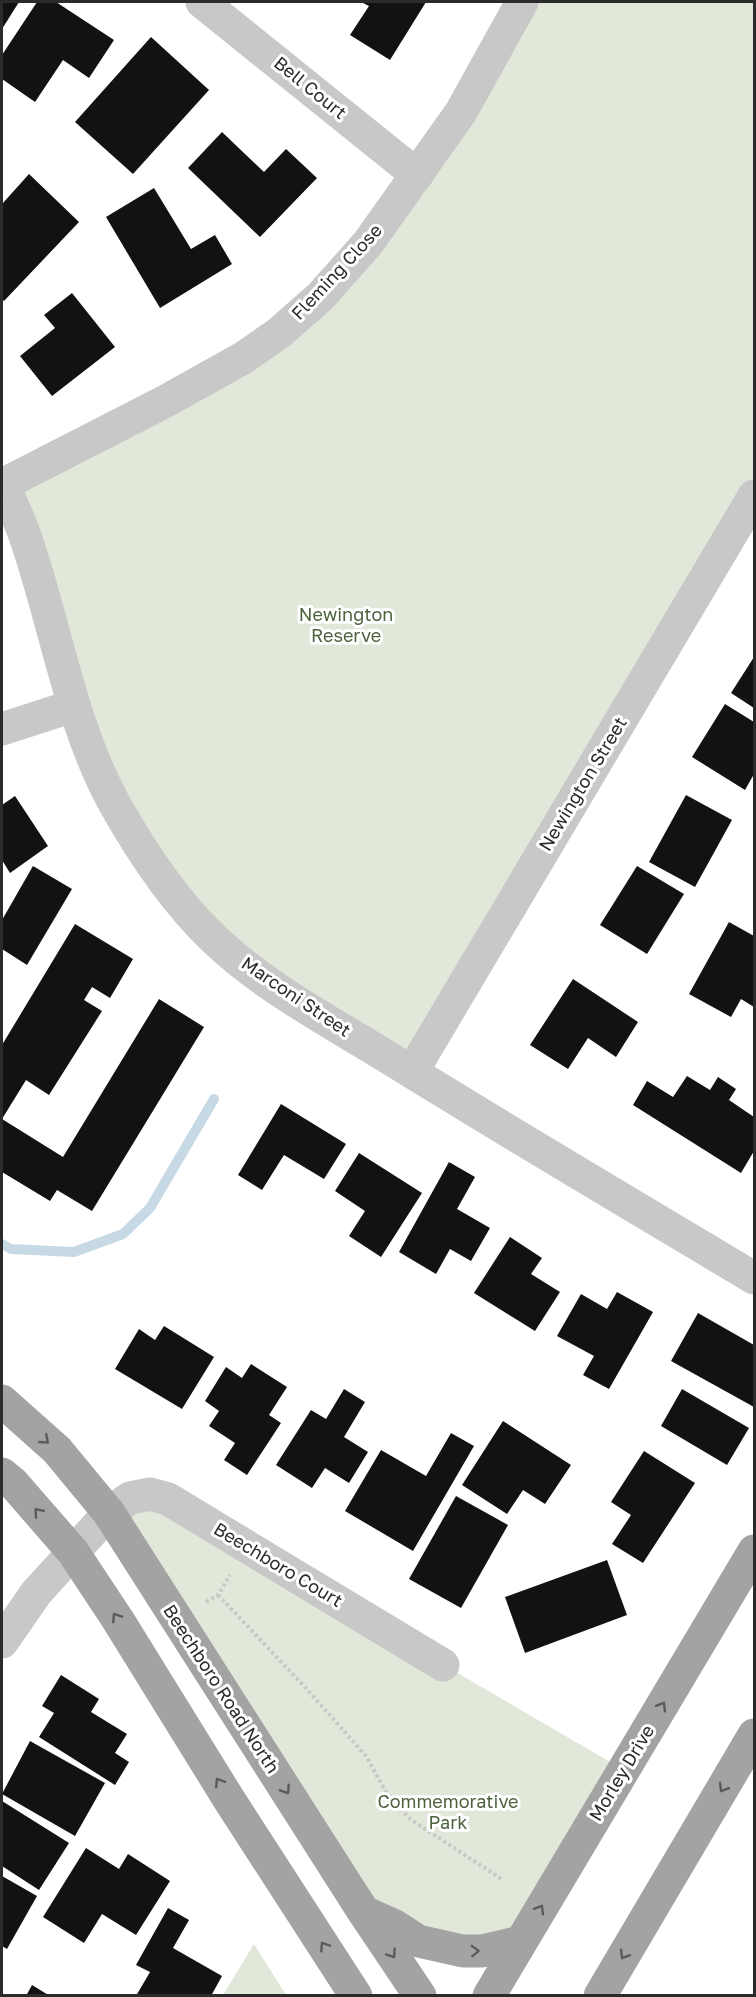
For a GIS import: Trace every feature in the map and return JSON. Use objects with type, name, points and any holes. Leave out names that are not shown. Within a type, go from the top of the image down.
[{"type":"main road","name":"Beechboro Road North","points":[[2,1401],[57,1450],[109,1513],[363,1911],[420,1995]]},
{"type":"main road","points":[[2,1474],[13,1483],[73,1552],[356,1995]]},
{"type":"main road","name":"Morley Drive","points":[[489,1995],[754,1551]]},
{"type":"main road","points":[[600,1995],[754,1735]]},
{"type":"main road","points":[[363,1911],[393,1925],[418,1941],[463,1951],[482,1951],[520,1942]]},
{"type":"street","name":"Bell Court","points":[[202,2],[417,175]]},
{"type":"street","name":"Fleming Close","points":[[2,484],[243,358],[279,333],[320,297],[368,243],[417,175],[460,112],[522,2]]},
{"type":"street","name":"Marconi Street","points":[[2,484],[24,533],[73,706],[90,755],[132,834],[172,893],[213,938],[270,984],[754,1278]]},
{"type":"street","name":"Newington Street","points":[[412,1072],[754,496]]},
{"type":"street","points":[[2,729],[73,706]]},
{"type":"street","name":"Beechboro Court","points":[[2,1642],[36,1593],[109,1513],[130,1498],[150,1494],[168,1499],[443,1665]]},
{"type":"path","points":[[218,1595],[366,1756],[386,1792],[410,1819],[503,1880]]},
{"type":"green space","name":"Newington Reserve","points":[[522,2],[754,2],[754,496],[412,1072],[270,984],[138,844],[2,485],[320,297]]},
{"type":"green space","name":"Commemorative Park","points":[[150,1494],[624,1770],[520,1942],[482,1951],[363,1911],[109,1513]]},
{"type":"green space","points":[[254,1944],[286,1995],[223,1995]]},
{"type":"building","points":[[2,2],[19,2],[2,29]]},
{"type":"building","points":[[37,2],[56,2],[114,40],[89,78],[63,60],[35,102],[2,79],[2,55]]},
{"type":"building","points":[[361,2],[426,2],[390,60],[350,35],[369,6]]},
{"type":"building","points":[[151,37],[209,90],[133,174],[75,122]]},
{"type":"building","points":[[222,132],[264,172],[286,149],[317,178],[260,237],[188,168]]},
{"type":"building","points":[[29,174],[79,222],[4,301],[2,299],[2,202]]},
{"type":"building","points":[[154,188],[191,249],[215,235],[232,264],[160,308],[106,217]]},
{"type":"building","points":[[72,293],[115,347],[52,396],[20,356],[55,328],[44,315]]},
{"type":"building","points":[[754,657],[754,708],[731,693]]},
{"type":"building","points":[[725,704],[754,722],[754,774],[745,790],[692,757]]},
{"type":"building","points":[[686,795],[732,820],[695,887],[649,862]]},
{"type":"building","points":[[15,796],[48,846],[10,873],[2,860],[2,805]]},
{"type":"building","points":[[33,866],[72,889],[27,965],[2,949],[2,920]]},
{"type":"building","points":[[637,866],[684,894],[647,954],[600,925]]},
{"type":"building","points":[[729,922],[754,936],[754,1007],[741,999],[731,1017],[689,994]]},
{"type":"building","points":[[75,924],[133,959],[110,998],[92,987],[84,1000],[102,1011],[49,1095],[26,1080],[2,1119],[2,1045]]},
{"type":"building","points":[[573,979],[638,1022],[616,1057],[588,1038],[568,1069],[530,1045]]},
{"type":"building","points":[[159,999],[204,1027],[92,1211],[57,1190],[50,1201],[2,1172],[2,1119],[63,1157]]},
{"type":"building","points":[[687,1076],[710,1090],[718,1077],[736,1089],[729,1100],[754,1117],[754,1151],[741,1173],[633,1105],[647,1081],[673,1097]]},
{"type":"building","points":[[281,1104],[346,1144],[324,1179],[284,1155],[262,1190],[238,1175]]},
{"type":"building","points":[[359,1153],[422,1193],[381,1257],[349,1236],[365,1211],[335,1191]]},
{"type":"building","points":[[449,1162],[475,1177],[457,1209],[490,1228],[471,1261],[450,1249],[436,1274],[399,1252]]},
{"type":"building","points":[[510,1237],[542,1258],[531,1274],[560,1292],[535,1331],[474,1293]]},
{"type":"building","points":[[617,1292],[653,1312],[609,1389],[583,1375],[594,1356],[557,1336],[581,1294],[607,1309]]},
{"type":"building","points":[[698,1313],[754,1345],[754,1407],[671,1361]]},
{"type":"building","points":[[164,1326],[214,1357],[182,1409],[115,1369],[139,1329],[155,1340]]},
{"type":"building","points":[[251,1364],[287,1387],[269,1415],[281,1423],[247,1475],[224,1460],[235,1443],[209,1426],[219,1411],[205,1401],[226,1367],[242,1378]]},
{"type":"building","points":[[344,1389],[365,1402],[344,1437],[368,1452],[349,1483],[325,1468],[312,1488],[276,1465],[311,1410],[326,1419]]},
{"type":"building","points":[[682,1389],[749,1428],[727,1465],[661,1426]]},
{"type":"building","points":[[503,1421],[571,1465],[545,1504],[523,1490],[507,1514],[462,1485]]},
{"type":"building","points":[[451,1433],[474,1446],[413,1551],[345,1511],[381,1450],[426,1476]]},
{"type":"building","points":[[644,1451],[695,1483],[643,1563],[612,1544],[631,1515],[611,1502]]},
{"type":"building","points":[[456,1496],[508,1525],[461,1608],[409,1579]]},
{"type":"building","points":[[607,1560],[627,1615],[525,1653],[505,1597]]},
{"type":"building","points":[[61,1675],[99,1699],[91,1712],[127,1734],[115,1753],[129,1762],[115,1785],[39,1737],[54,1713],[42,1706]]},
{"type":"building","points":[[30,1741],[105,1783],[75,1836],[2,1794]]},
{"type":"building","points":[[2,1801],[69,1843],[39,1890],[2,1866]]},
{"type":"building","points":[[86,1848],[119,1869],[128,1854],[170,1881],[136,1935],[102,1914],[84,1943],[43,1917]]},
{"type":"building","points":[[2,1876],[37,1896],[7,1949],[2,1946]]},
{"type":"building","points":[[168,1908],[189,1920],[173,1948],[222,1976],[211,1996],[136,1996],[150,1972],[136,1965]]},
{"type":"building","points":[[32,1985],[50,1996],[26,1996]]},
{"type":"waterway","points":[[2,1244],[11,1249],[74,1252],[123,1234],[150,1208],[214,1099]]}]
